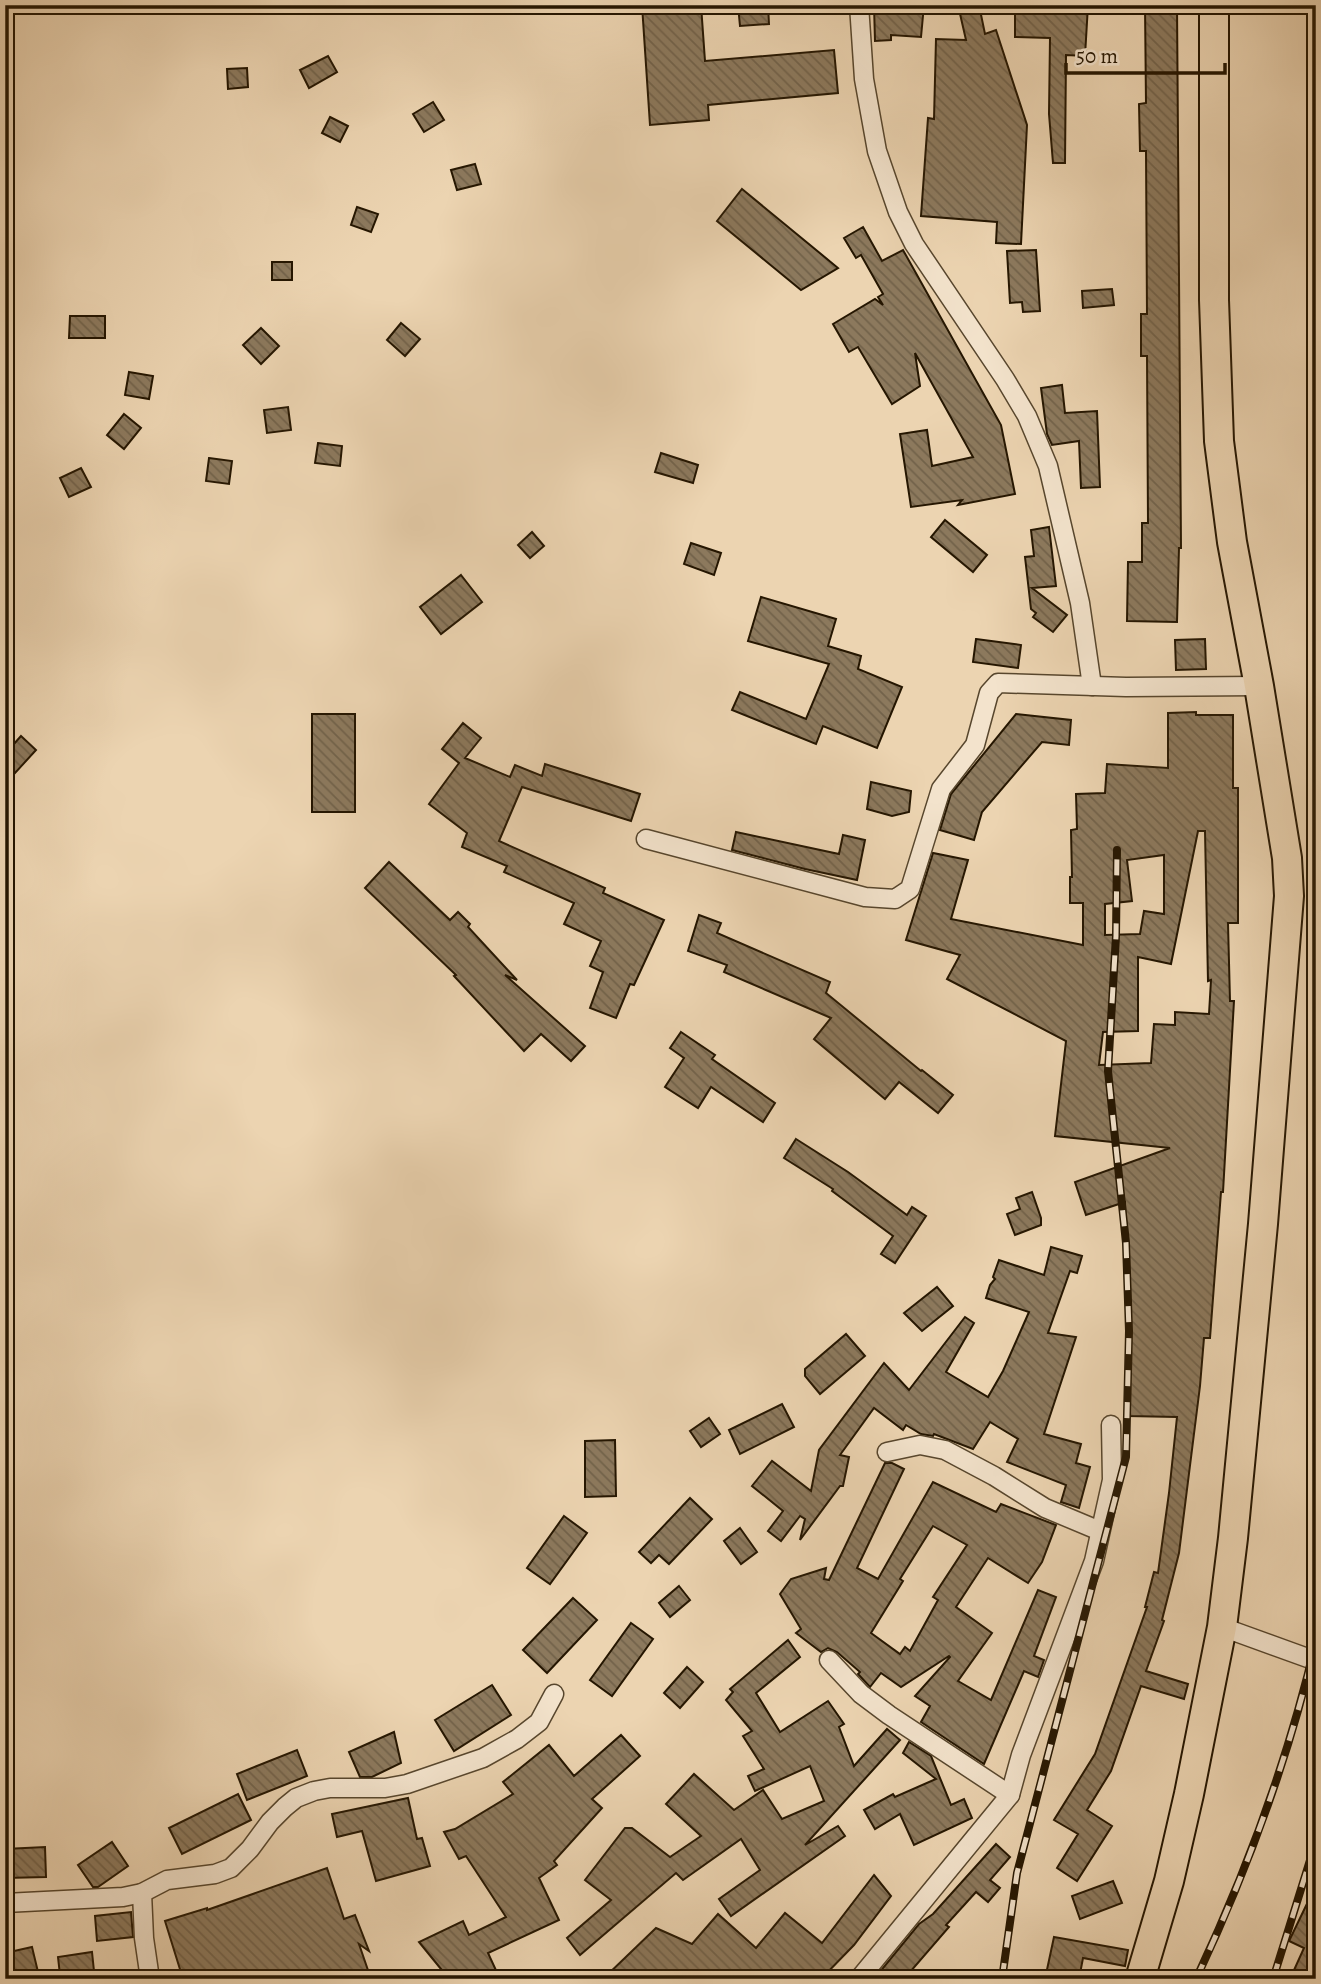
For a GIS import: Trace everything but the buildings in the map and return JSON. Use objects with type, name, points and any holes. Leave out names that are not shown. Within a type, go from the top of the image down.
[{"type":"main road","points":[[1140,1979],[1181,1832],[1223,1627],[1262,1238],[1289,896],[1287,858],[1232,542],[1219,441],[1214,300],[1214,5]]},
{"type":"street","points":[[859,5],[864,79],[875,140],[898,212],[914,244],[1027,416],[1048,466],[1080,603],[1092,686]]},
{"type":"street","points":[[646,839],[865,897],[895,899],[910,890],[941,789],[975,745],[989,693],[998,683],[1259,687]]},
{"type":"street","points":[[859,1979],[1010,1796],[1021,1755],[1094,1561],[1112,1480],[1111,1425]]},
{"type":"street","points":[[887,1452],[920,1445],[945,1450],[1045,1508],[1100,1531]]},
{"type":"street","points":[[1223,1627],[1316,1661]]},
{"type":"street","points":[[829,1660],[861,1694],[888,1715],[1010,1796]]},
{"type":"street","points":[[5,1903],[123,1897],[142,1893],[167,1880],[215,1874],[231,1868],[250,1849],[270,1822],[296,1798],[314,1791],[349,1787],[386,1788],[407,1784],[482,1758],[517,1739],[539,1722],[554,1693]]},
{"type":"street","points":[[142,1893],[144,1938],[150,1979]]},
{"type":"railway","points":[[1002,1979],[1017,1873],[1126,1457],[1129,1331],[1126,1243],[1108,1071],[1116,936],[1117,850]]},
{"type":"railway","points":[[1196,1979],[1265,1813],[1293,1728],[1316,1641]]},
{"type":"railway","points":[[1273,1979],[1316,1841]]}]
